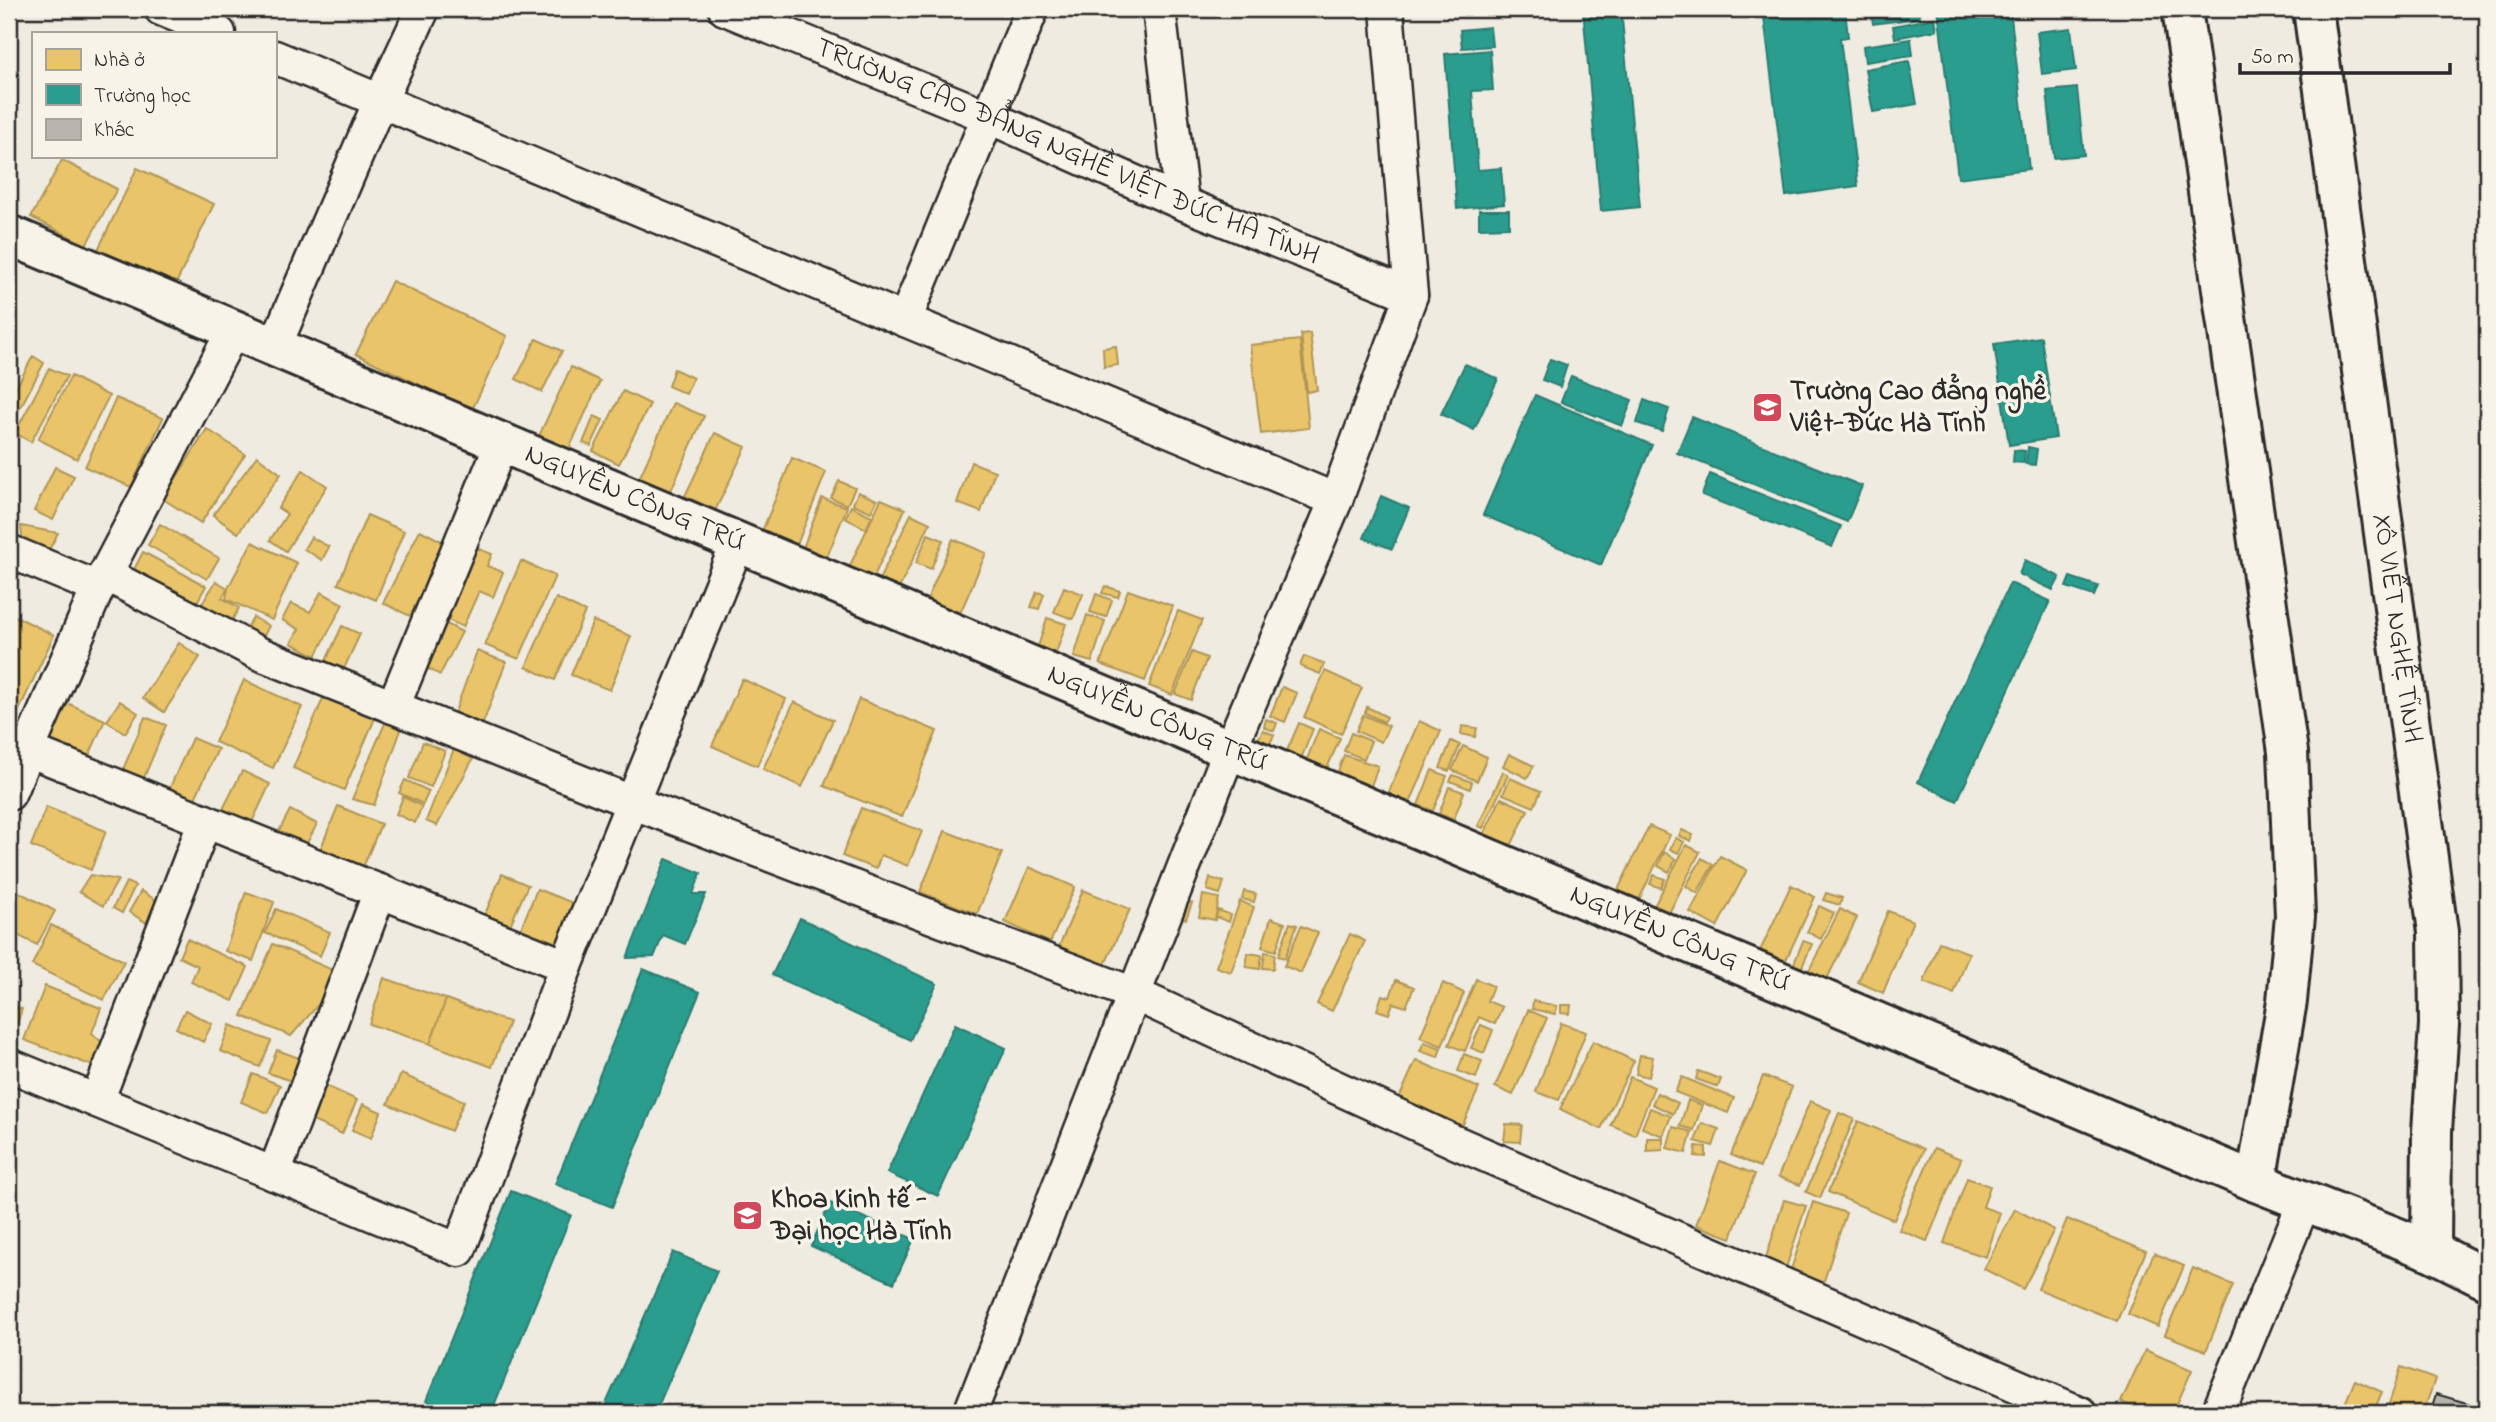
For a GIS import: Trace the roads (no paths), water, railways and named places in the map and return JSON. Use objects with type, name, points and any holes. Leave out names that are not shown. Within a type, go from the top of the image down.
[{"type":"main road","points":[[2182,9],[2288,752],[2295,916],[2287,1001],[2256,1182]]},
{"type":"main road","name":"XÔ VIẾT NGHỆ TĨNH","points":[[2313,9],[2438,932],[2439,1025],[2431,1131],[2431,1251]]},
{"type":"main road","name":"NGUYỄN CÔNG TRỨ","points":[[9,234],[2256,1182],[2431,1251],[2487,1279]]},
{"type":"street","points":[[275,346],[380,101],[423,9]]},
{"type":"street","name":"TRƯỜNG CAO ĐẲNG NGHỀ VIỆT ĐỨC HÀ TĨNH","points":[[725,9],[989,117],[1182,203],[1411,295]]},
{"type":"street","points":[[905,320],[1032,9]]},
{"type":"street","points":[[1159,9],[1182,203]]},
{"type":"street","points":[[970,1413],[1230,749],[1336,500],[1411,295],[1387,9]]},
{"type":"street","points":[[276,57],[1336,500]]},
{"type":"street","points":[[10,789],[101,581],[234,330]]},
{"type":"street","points":[[393,707],[502,442]]},
{"type":"street","points":[[9,1065],[459,1250],[566,966],[738,542]]},
{"type":"street","points":[[9,551],[101,581],[258,653],[393,707],[634,803],[1134,994],[1396,1116],[2080,1413]]},
{"type":"street","points":[[28,750],[566,966]]},
{"type":"street","points":[[97,1101],[205,821]]},
{"type":"street","points":[[274,1174],[380,891]]},
{"type":"street","points":[[2218,1413],[2305,1200]]},
{"type":"place","name":"Trường Cao đẳng nghề Việt-Đức Hà Tĩnh","points":[[1767,408]]},
{"type":"place","name":"Khoa Kinh tế - Đại học Hà Tĩnh","points":[[748,1216]]}]
